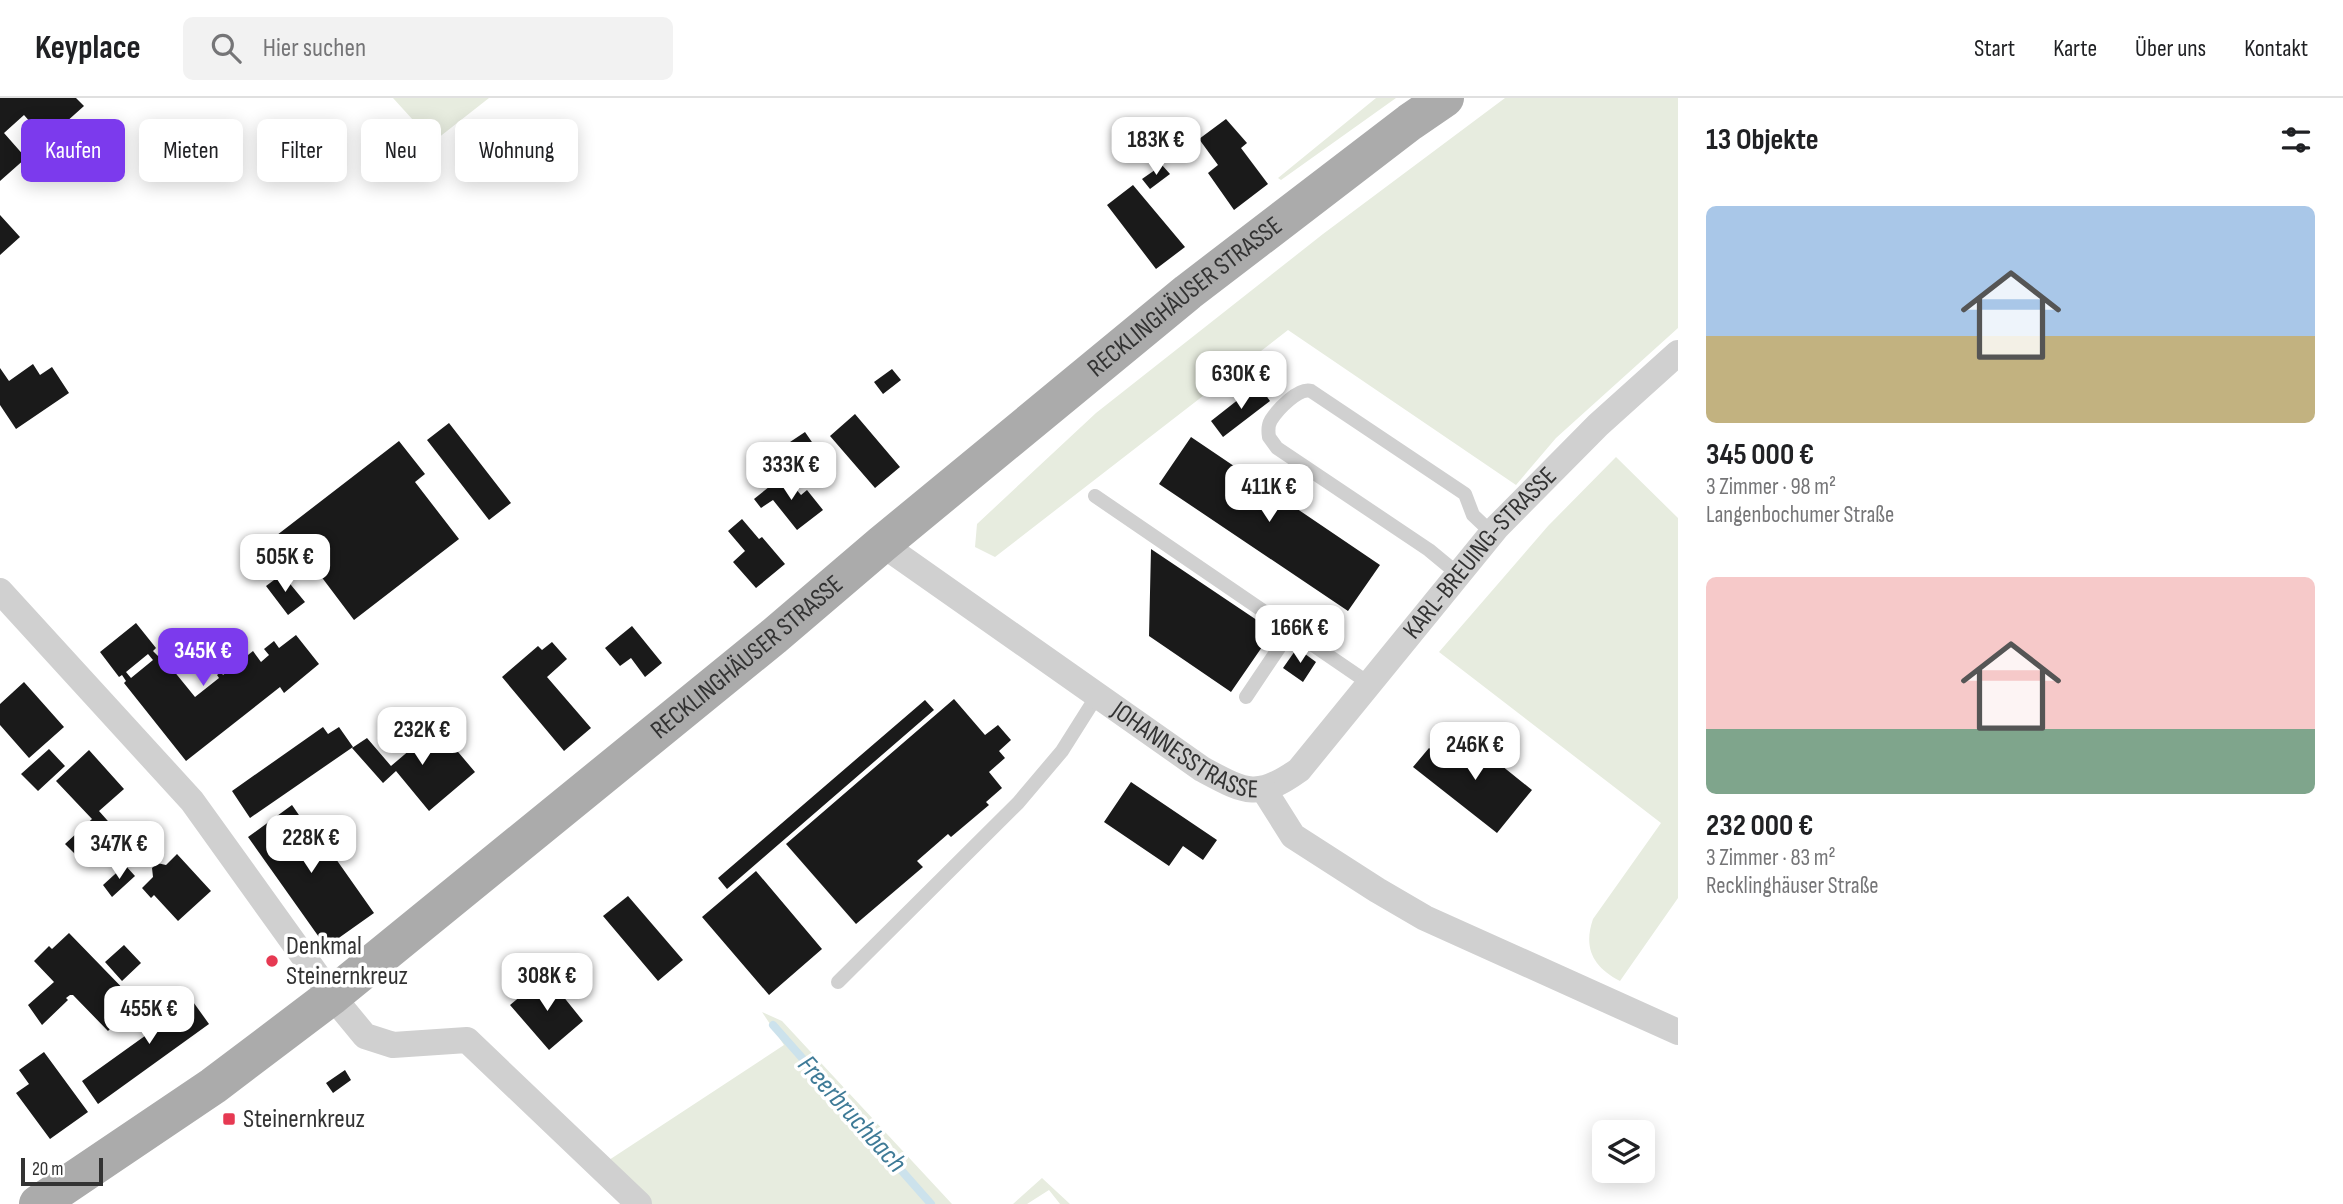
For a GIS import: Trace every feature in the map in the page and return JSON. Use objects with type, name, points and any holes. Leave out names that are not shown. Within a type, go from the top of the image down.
[{"type":"main road","name":"RECKLINGHÄUSER STRASSE","points":[[38,1204],[213,1086],[332,996],[773,637],[1188,292],[1445,98]]},
{"type":"street","name":"KARL-BREUING-STRASSE","points":[[1264,790],[1299,770],[1492,533],[1598,425],[1678,353]]},
{"type":"street","name":"JOHANNESSTRASSE","points":[[882,544],[1202,769],[1239,789],[1264,790],[1293,836],[1401,904],[1425,918],[1678,1032]]},
{"type":"street","points":[[0,591],[192,800],[332,996],[365,1036],[393,1045],[467,1040],[639,1204]]},
{"type":"lane","points":[[1458,574],[1429,550],[1277,448],[1269,437],[1271,421],[1298,392],[1306,389],[1311,391],[1465,494],[1473,515],[1492,533]]},
{"type":"lane","points":[[1095,496],[1370,684]]},
{"type":"lane","points":[[1246,697],[1291,630]]},
{"type":"lane","points":[[838,982],[1018,803],[1062,751],[1098,694]]},
{"type":"shaded area","points":[[393,98],[489,98],[462,119],[455,119],[455,125],[441,136],[441,119],[412,119]]},
{"type":"shaded area","points":[[1376,98],[1396,98],[1281,180],[1278,178]]},
{"type":"shaded area","points":[[1505,98],[1678,98],[1678,328],[1556,438],[1516,485],[1288,330],[995,557],[975,547],[977,524],[1096,413],[1323,234]]},
{"type":"shaded area","points":[[1616,457],[1678,518],[1678,898],[1620,981],[1597,963],[1590,948],[1590,929],[1593,919],[1661,823],[1439,652],[1548,526]]},
{"type":"shaded area","points":[[762,1012],[782,1021],[952,1204],[651,1204],[606,1162],[784,1045]]},
{"type":"shaded area","points":[[1042,1178],[1070,1204],[1060,1204],[1049,1190],[1027,1204],[1013,1204]]},
{"type":"building","points":[[0,98],[76,98],[84,106],[69,119],[28,119],[24,115],[4,133],[21,152],[21,162],[0,181]]},
{"type":"building","points":[[1226,119],[1247,143],[1241,148],[1268,184],[1234,210],[1208,173],[1218,165],[1199,139]]},
{"type":"building","points":[[1162,165],[1170,174],[1150,189],[1142,179]]},
{"type":"building","points":[[1133,185],[1185,247],[1156,269],[1107,205]]},
{"type":"building","points":[[0,215],[20,237],[0,255]]},
{"type":"building","points":[[33,364],[40,375],[52,367],[69,393],[16,429],[0,405],[0,368],[9,381]]},
{"type":"building","points":[[892,369],[901,380],[883,394],[874,382]]},
{"type":"building","points":[[1258,384],[1270,401],[1223,437],[1211,421]]},
{"type":"building","points":[[855,414],[900,467],[875,488],[830,436]]},
{"type":"building","points":[[449,423],[511,503],[489,520],[427,440]]},
{"type":"building","points":[[805,432],[814,445],[796,456],[787,444]]},
{"type":"building","points":[[1191,437],[1380,565],[1348,611],[1159,484]]},
{"type":"building","points":[[399,441],[425,474],[415,482],[459,539],[354,620],[311,563],[294,575],[268,542]]},
{"type":"building","points":[[784,475],[801,495],[807,490],[823,510],[797,530],[773,500],[761,508],[754,499]]},
{"type":"building","points":[[742,519],[785,564],[756,588],[733,562],[745,551],[728,531]]},
{"type":"building","points":[[1151,549],[1273,631],[1231,692],[1149,636]]},
{"type":"building","points":[[282,574],[305,602],[288,615],[266,586]]},
{"type":"building","points":[[136,623],[156,648],[153,651],[158,656],[160,654],[195,697],[219,678],[217,675],[221,672],[223,675],[253,651],[261,662],[269,655],[264,649],[274,641],[279,648],[296,635],[319,664],[284,693],[280,687],[186,761],[124,683],[126,681],[122,675],[119,677],[100,652]],"holes":[[[148,654],[153,660],[131,678],[126,672]]]},
{"type":"building","points":[[632,626],[662,663],[645,677],[631,658],[620,666],[605,648]]},
{"type":"building","points":[[552,642],[567,659],[547,677],[591,728],[564,751],[502,677],[538,646],[542,650]]},
{"type":"building","points":[[1297,648],[1316,662],[1303,682],[1283,668]]},
{"type":"building","points":[[24,682],[64,727],[29,758],[0,725],[0,704]]},
{"type":"building","points":[[954,699],[985,735],[998,725],[1011,740],[999,751],[1005,758],[989,772],[1002,788],[986,802],[989,805],[951,837],[948,834],[917,861],[923,867],[856,924],[786,844]]},
{"type":"building","points":[[925,700],[934,710],[727,889],[718,878]]},
{"type":"building","points":[[323,727],[328,734],[339,727],[353,747],[250,818],[232,791]]},
{"type":"building","points":[[437,727],[475,772],[429,811],[396,771],[383,783],[352,748],[367,738],[391,766]]},
{"type":"building","points":[[1466,737],[1532,790],[1497,833],[1413,767],[1429,748],[1438,755],[1446,745],[1454,752]]},
{"type":"building","points":[[49,749],[65,766],[38,791],[21,774]]},
{"type":"building","points":[[89,750],[124,789],[99,811],[115,829],[81,860],[65,844],[92,819],[56,781]]},
{"type":"building","points":[[1131,782],[1217,840],[1203,860],[1183,846],[1169,866],[1104,822]]},
{"type":"building","points":[[292,805],[301,818],[305,815],[374,913],[326,947],[248,837]]},
{"type":"building","points":[[177,854],[211,891],[178,921],[154,895],[151,898],[142,888],[153,877],[152,868],[157,863],[166,865]]},
{"type":"building","points":[[125,865],[135,876],[112,897],[103,885]]},
{"type":"building","points":[[756,871],[822,949],[769,995],[702,917]]},
{"type":"building","points":[[628,896],[683,960],[658,981],[603,916]]},
{"type":"building","points":[[69,933],[136,1002],[108,1031],[73,995],[66,998],[68,1000],[42,1025],[28,1005],[54,982],[34,961],[49,946],[52,949]]},
{"type":"building","points":[[124,945],[141,963],[122,981],[105,962]]},
{"type":"building","points":[[546,975],[583,1021],[549,1050],[510,1005]]},
{"type":"building","points":[[186,992],[209,1024],[98,1104],[82,1081],[149,1033],[142,1024],[159,1011],[155,1006],[164,999],[169,1005]]},
{"type":"building","points":[[44,1052],[88,1112],[50,1139],[16,1093],[29,1084],[19,1070]]},
{"type":"building","points":[[345,1070],[351,1080],[333,1093],[326,1083]]},
{"type":"waterway","name":"Freerbruchbach","points":[[773,1025],[931,1204]]},
{"type":"place","name":"Denkmal Steinernkreuz","points":[[272,961]]},
{"type":"place","name":"Steinernkreuz","points":[[229,1119]]}]
